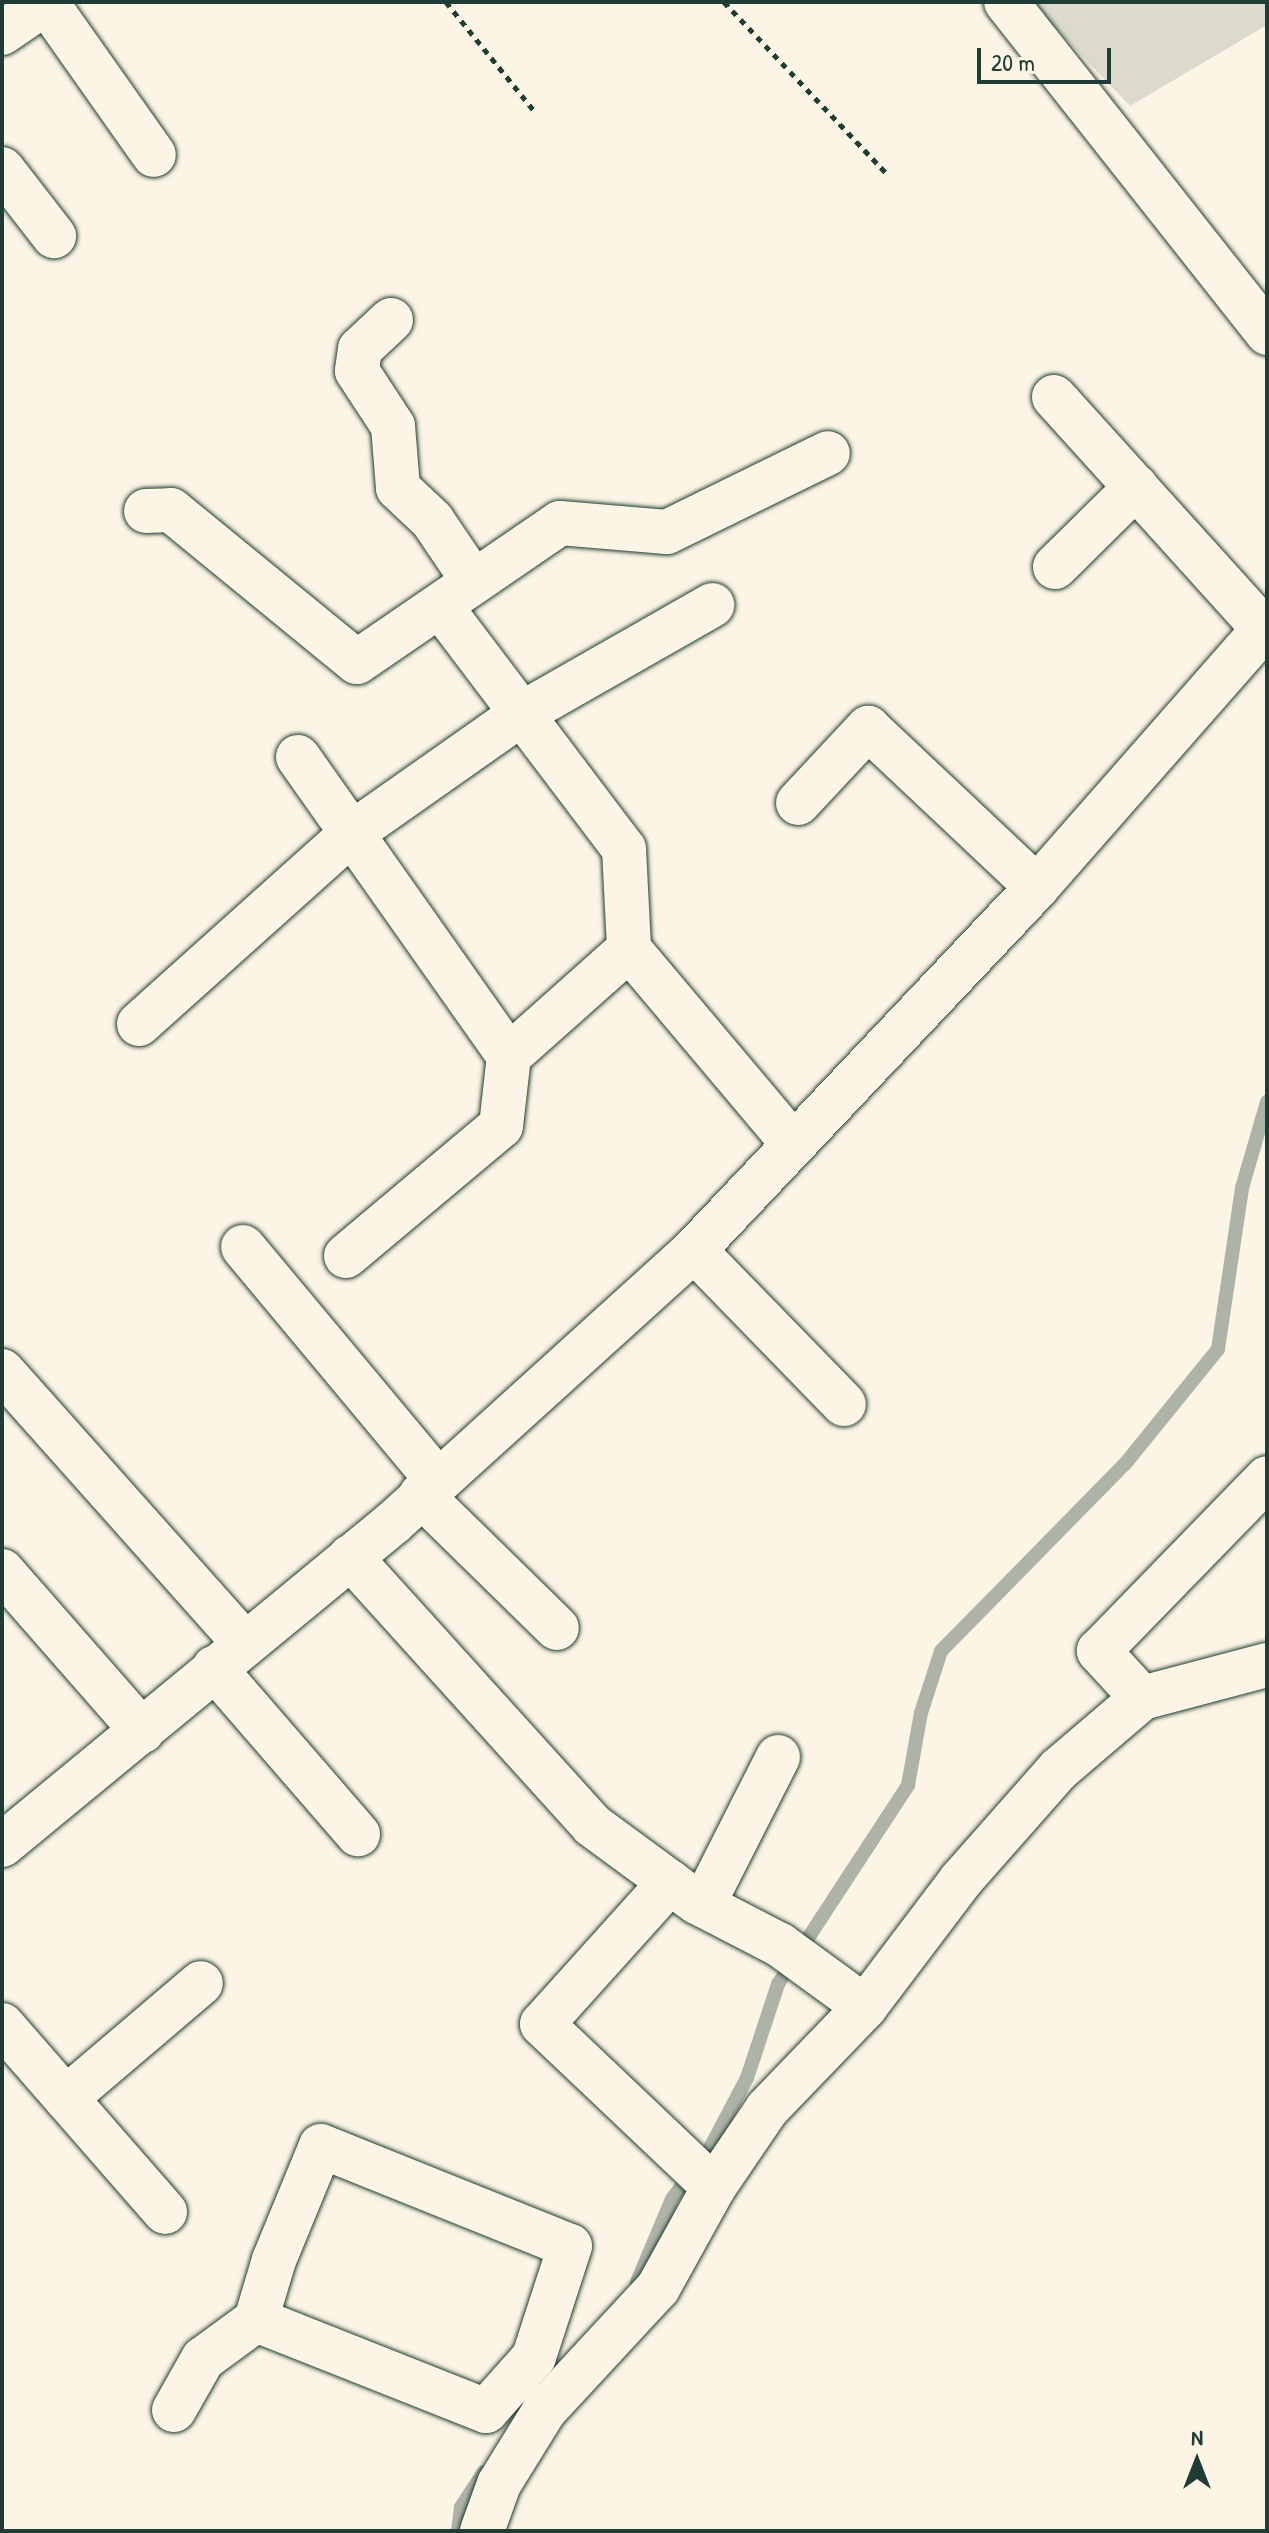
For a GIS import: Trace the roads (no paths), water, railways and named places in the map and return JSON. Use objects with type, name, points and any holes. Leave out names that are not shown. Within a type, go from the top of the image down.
[{"type":"street","points":[[2,33],[47,2],[154,155]]},
{"type":"street","points":[[1006,2],[1267,333]]},
{"type":"street","points":[[2,169],[54,236]]},
{"type":"street","points":[[391,320],[360,349],[357,371],[393,426],[398,488],[432,520],[457,593],[523,713],[624,849],[629,949],[793,1144]]},
{"type":"street","points":[[2,1845],[350,1557],[694,1250],[1037,887],[1265,627],[1054,397]]},
{"type":"street","points":[[146,511],[171,510],[357,662],[560,523],[667,532],[828,453]]},
{"type":"street","points":[[1055,567],[1136,487]]},
{"type":"street","points":[[139,1024],[352,833],[523,713],[712,605]]},
{"type":"street","points":[[798,803],[868,728],[1037,887]]},
{"type":"street","points":[[298,757],[509,1056],[501,1126],[346,1256]]},
{"type":"street","points":[[509,1056],[629,949]]},
{"type":"street","points":[[243,1247],[429,1488],[557,1628]]},
{"type":"street","points":[[694,1250],[844,1404]]},
{"type":"street","points":[[2,1371],[229,1656],[358,1834]]},
{"type":"street","points":[[1142,1698],[1099,1651],[1267,1478]]},
{"type":"street","points":[[350,1557],[592,1825],[686,1894],[793,1953],[865,2007]]},
{"type":"street","points":[[2,1571],[142,1731]]},
{"type":"street","points":[[482,2531],[499,2484],[536,2423],[658,2288],[696,2170],[767,2109],[865,2007],[961,1880],[1059,1769],[1142,1698],[1267,1665]]},
{"type":"street","points":[[696,2170],[542,2024],[686,1894],[778,1757]]},
{"type":"street","points":[[66,2098],[201,1983]]},
{"type":"street","points":[[2,2025],[165,2212]]},
{"type":"street","points":[[174,2410],[203,2359],[256,2320],[321,2146],[570,2246],[534,2357],[486,2411],[256,2320]]},
{"type":"street","points":[[534,2357],[575,2377]]},
{"type":"waterway","points":[[637,2282],[672,2199],[709,2150],[747,2078],[778,1984],[908,1785],[921,1713],[941,1651],[1125,1464],[1218,1349],[1242,1188],[1267,1102]]},
{"type":"waterway","points":[[458,2531],[461,2507],[484,2472]]}]
